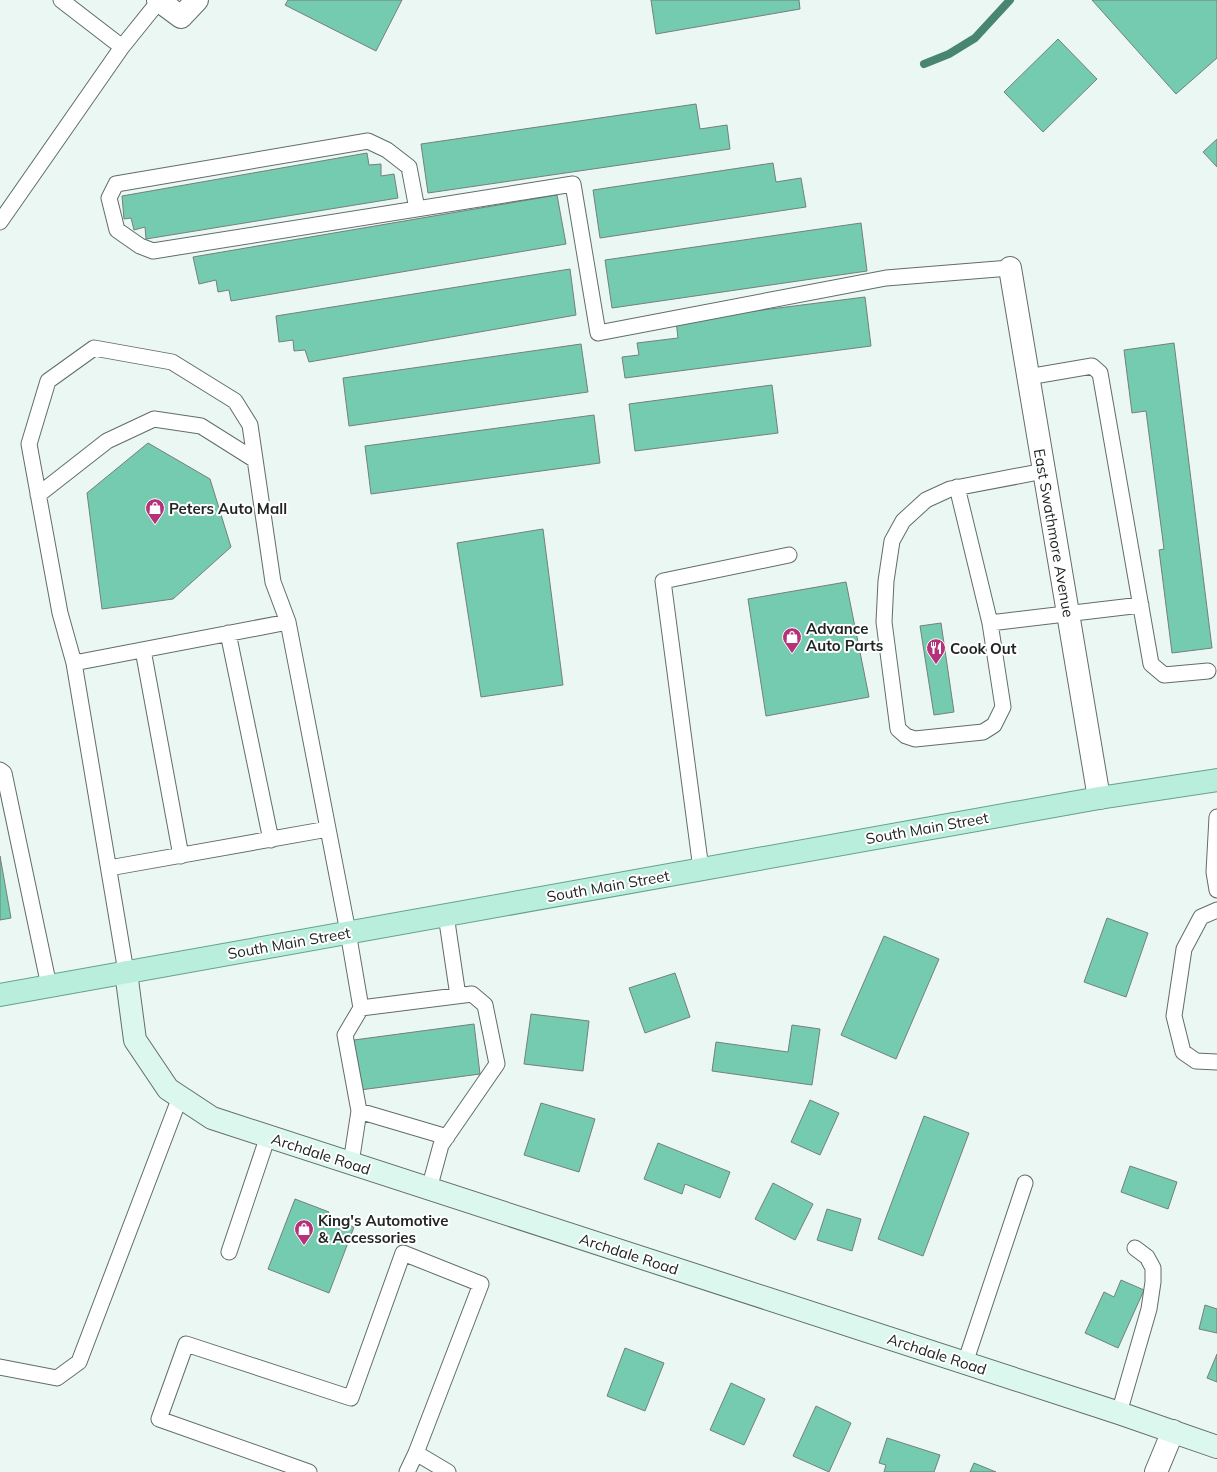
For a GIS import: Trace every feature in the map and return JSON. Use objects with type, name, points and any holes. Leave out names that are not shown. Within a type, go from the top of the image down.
[{"type":"main road","name":"South Main Street","points":[[0,995],[1099,798],[1217,780]]},
{"type":"main road","name":"Archdale Road","points":[[126,972],[134,1040],[168,1089],[212,1118],[1119,1413],[1217,1447]]},
{"type":"street","points":[[158,0],[181,17],[197,0]]},
{"type":"street","name":"East Swathmore Avenue","points":[[1010,268],[1099,798]]},
{"type":"street","points":[[1156,1472],[1173,1431]]},
{"type":"lane","points":[[62,0],[122,47]]},
{"type":"lane","points":[[0,222],[122,47],[158,0]]},
{"type":"lane","points":[[417,209],[409,167],[387,150],[368,141],[116,184],[109,198],[117,230],[140,246],[153,251],[417,209],[573,184],[598,333],[886,278],[1010,268]]},
{"type":"lane","points":[[126,972],[74,663],[60,613],[29,444],[48,381],[94,348],[172,362],[235,401],[250,424],[273,582],[288,622],[348,932],[361,1008],[345,1035],[359,1111],[351,1163]]},
{"type":"lane","points":[[1028,377],[1092,366],[1100,372],[1151,664],[1164,675],[1208,671]]},
{"type":"lane","points":[[38,495],[107,441],[154,419],[201,426],[255,460]]},
{"type":"lane","points":[[957,488],[990,623],[1003,707],[994,725],[983,732],[915,739],[906,736],[898,729],[884,622],[886,581],[892,541],[903,521],[926,500],[950,489],[1044,470]]},
{"type":"lane","points":[[701,869],[663,581],[789,555]]},
{"type":"lane","points":[[990,623],[1141,605]]},
{"type":"lane","points":[[74,663],[288,622]]},
{"type":"lane","points":[[228,633],[270,840]]},
{"type":"lane","points":[[144,650],[181,856]]},
{"type":"lane","points":[[0,770],[4,772],[49,986]]},
{"type":"lane","points":[[1217,818],[1214,872],[1217,890]]},
{"type":"lane","points":[[109,868],[328,829]]},
{"type":"lane","points":[[1217,910],[1201,917],[1184,949],[1174,1016],[1183,1052],[1196,1060],[1217,1062]]},
{"type":"lane","points":[[446,915],[458,996]]},
{"type":"lane","points":[[361,1008],[472,994],[485,1005],[497,1064],[441,1145],[429,1189]]},
{"type":"lane","points":[[0,1367],[57,1378],[79,1362],[180,1097]]},
{"type":"lane","points":[[359,1111],[447,1137]]},
{"type":"lane","points":[[229,1252],[268,1136]]},
{"type":"lane","points":[[965,1363],[1025,1183]]},
{"type":"lane","points":[[1119,1413],[1149,1309],[1153,1282],[1153,1268],[1147,1257],[1134,1248]]},
{"type":"lane","points":[[309,1472],[159,1419],[186,1344],[351,1398],[403,1253],[481,1284],[416,1453],[407,1472]]},
{"type":"lane","points":[[416,1453],[448,1472]]},
{"type":"building","points":[[288,0],[402,0],[376,51],[285,5]]},
{"type":"building","points":[[651,0],[799,0],[800,9],[656,34]]},
{"type":"building","points":[[1092,0],[1217,0],[1217,58],[1176,94]]},
{"type":"building","points":[[1058,39],[1097,79],[1043,132],[1004,92]]},
{"type":"building","points":[[696,104],[700,129],[727,125],[730,149],[428,193],[421,144]]},
{"type":"building","points":[[1217,139],[1217,167],[1203,152]]},
{"type":"building","points":[[367,153],[369,165],[381,164],[381,176],[394,174],[398,198],[146,239],[145,227],[134,230],[131,218],[124,219],[122,196]]},
{"type":"building","points":[[773,163],[776,182],[801,178],[806,207],[600,238],[593,190]]},
{"type":"building","points":[[557,195],[566,244],[231,301],[229,290],[218,292],[216,280],[199,284],[193,257]]},
{"type":"building","points":[[861,223],[867,271],[612,308],[605,260]]},
{"type":"building","points":[[570,269],[576,315],[309,362],[305,350],[294,351],[293,340],[279,342],[276,316]]},
{"type":"building","points":[[865,297],[871,346],[625,378],[622,357],[639,355],[637,343],[678,338],[676,321]]},
{"type":"building","points":[[1174,343],[1212,648],[1172,653],[1159,550],[1164,549],[1146,411],[1132,413],[1124,350]]},
{"type":"building","points":[[581,344],[588,392],[349,426],[343,378]]},
{"type":"building","points":[[772,385],[778,433],[635,451],[629,404]]},
{"type":"building","points":[[594,415],[600,463],[371,494],[365,446]]},
{"type":"building","points":[[148,443],[210,479],[231,547],[173,599],[102,609],[87,493]]},
{"type":"building","points":[[543,529],[563,685],[481,697],[457,543]]},
{"type":"building","points":[[846,582],[869,697],[766,716],[748,599]]},
{"type":"building","points":[[941,623],[954,712],[934,715],[920,626]]},
{"type":"building","points":[[0,856],[11,918],[0,920]]},
{"type":"building","points":[[1107,918],[1148,933],[1126,997],[1084,982]]},
{"type":"building","points":[[884,936],[939,959],[896,1059],[841,1035]]},
{"type":"building","points":[[675,973],[690,1017],[645,1033],[629,988]]},
{"type":"building","points":[[531,1014],[589,1021],[583,1071],[524,1064]]},
{"type":"building","points":[[474,1024],[480,1074],[360,1090],[354,1040]]},
{"type":"building","points":[[792,1025],[820,1029],[812,1085],[712,1071],[716,1042],[788,1052]]},
{"type":"building","points":[[810,1100],[839,1113],[820,1155],[791,1142]]},
{"type":"building","points":[[541,1103],[595,1119],[579,1172],[524,1155]]},
{"type":"building","points":[[924,1116],[969,1133],[923,1256],[878,1239]]},
{"type":"building","points":[[658,1143],[730,1172],[720,1198],[685,1184],[682,1194],[644,1179]]},
{"type":"building","points":[[1130,1166],[1177,1182],[1168,1209],[1121,1192]]},
{"type":"building","points":[[773,1183],[813,1204],[795,1240],[755,1219]]},
{"type":"building","points":[[295,1199],[329,1212],[327,1216],[354,1227],[329,1293],[268,1269]]},
{"type":"building","points":[[827,1209],[861,1219],[852,1251],[817,1240]]},
{"type":"building","points":[[1121,1280],[1144,1290],[1118,1348],[1085,1333],[1104,1292],[1114,1297]]},
{"type":"building","points":[[1205,1305],[1217,1309],[1217,1333],[1199,1329]]},
{"type":"building","points":[[625,1348],[664,1363],[645,1411],[607,1396]]},
{"type":"building","points":[[1217,1354],[1217,1382],[1207,1378]]},
{"type":"building","points":[[731,1383],[765,1399],[744,1445],[710,1430]]},
{"type":"building","points":[[816,1406],[851,1423],[829,1472],[793,1456]]},
{"type":"building","points":[[887,1438],[940,1455],[934,1472],[884,1472],[886,1465],[879,1463]]},
{"type":"building","points":[[974,1463],[996,1472],[970,1472]]},
{"type":"waterway","points":[[924,64],[949,54],[975,38],[1010,0]]},
{"type":"place","name":"Peters Auto Mall","points":[[155,525]]},
{"type":"place","name":"Advance Auto Parts","points":[[792,654]]},
{"type":"place","name":"Cook Out","points":[[936,665]]},
{"type":"place","name":"King's Automotive & Accessories","points":[[304,1246]]}]
